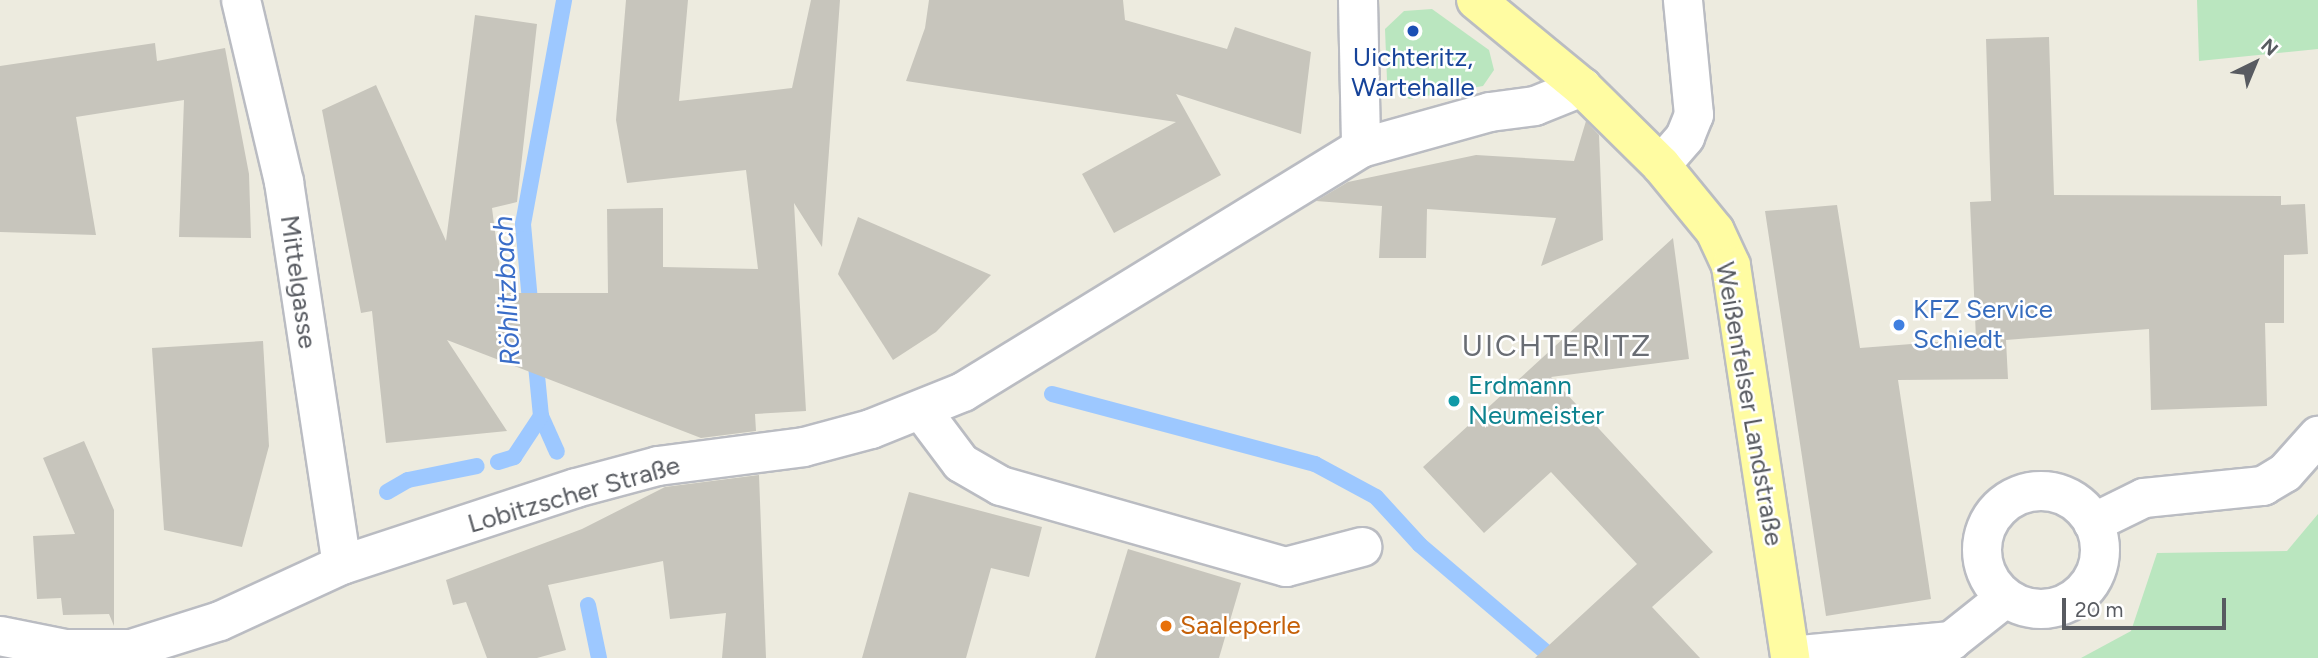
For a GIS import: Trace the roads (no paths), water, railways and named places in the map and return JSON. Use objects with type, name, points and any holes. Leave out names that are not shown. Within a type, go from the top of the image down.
[{"type":"main road","name":"Weißenfelser Landstraße","points":[[1476,0],[1582,87],[1661,165],[1714,231],[1731,266],[1790,657]]},
{"type":"street","name":"Mittelgasse","points":[[241,0],[284,181],[342,565]]},
{"type":"street","points":[[1358,0],[1360,148]]},
{"type":"street","points":[[1661,165],[1685,137],[1693,114],[1683,0]]},
{"type":"street","name":"Lobitzscher Straße","points":[[0,636],[65,649],[132,653],[220,621],[342,565],[658,466],[804,447],[922,411],[975,386],[1205,247],[1360,148],[1490,112],[1535,106],[1582,87]]},
{"type":"street","points":[[922,411],[961,463],[1001,486],[1286,567],[1362,547]]},
{"type":"street","points":[[2093,523],[2144,498],[2263,485],[2285,472],[2318,436]]},
{"type":"street","points":[[2054,492],[2072,500],[2093,523],[2100,548],[2098,567],[2077,598],[2040,610],[2005,598],[1990,583],[1982,564],[1984,534],[1998,507],[2015,496],[2054,492]]},
{"type":"street","points":[[1790,657],[1951,641],[2005,598]]},
{"type":"waterway","name":"Röhlitzbach","points":[[531,312],[523,224],[564,0]]},
{"type":"waterway","name":"Röhlitzbach","points":[[535,355],[541,416],[557,452]]},
{"type":"waterway","points":[[1052,394],[1315,464],[1376,497],[1420,545],[1553,658]]},
{"type":"waterway","points":[[498,462],[514,457],[541,416]]},
{"type":"waterway","points":[[387,492],[408,480],[477,466]]},
{"type":"waterway","name":"Röhlitzbach","points":[[588,605],[599,658]]},
{"type":"place","name":"Uichteritz, Wartehalle","points":[[1413,31]]},
{"type":"place","name":"KFZ Service Schiedt","points":[[1899,325]]},
{"type":"place","name":"Erdmann Neumeister","points":[[1454,401]]},
{"type":"place","name":"Saaleperle","points":[[1166,626]]},
{"type":"district","name":"UICHTERITZ","points":[[1557,346]]}]
